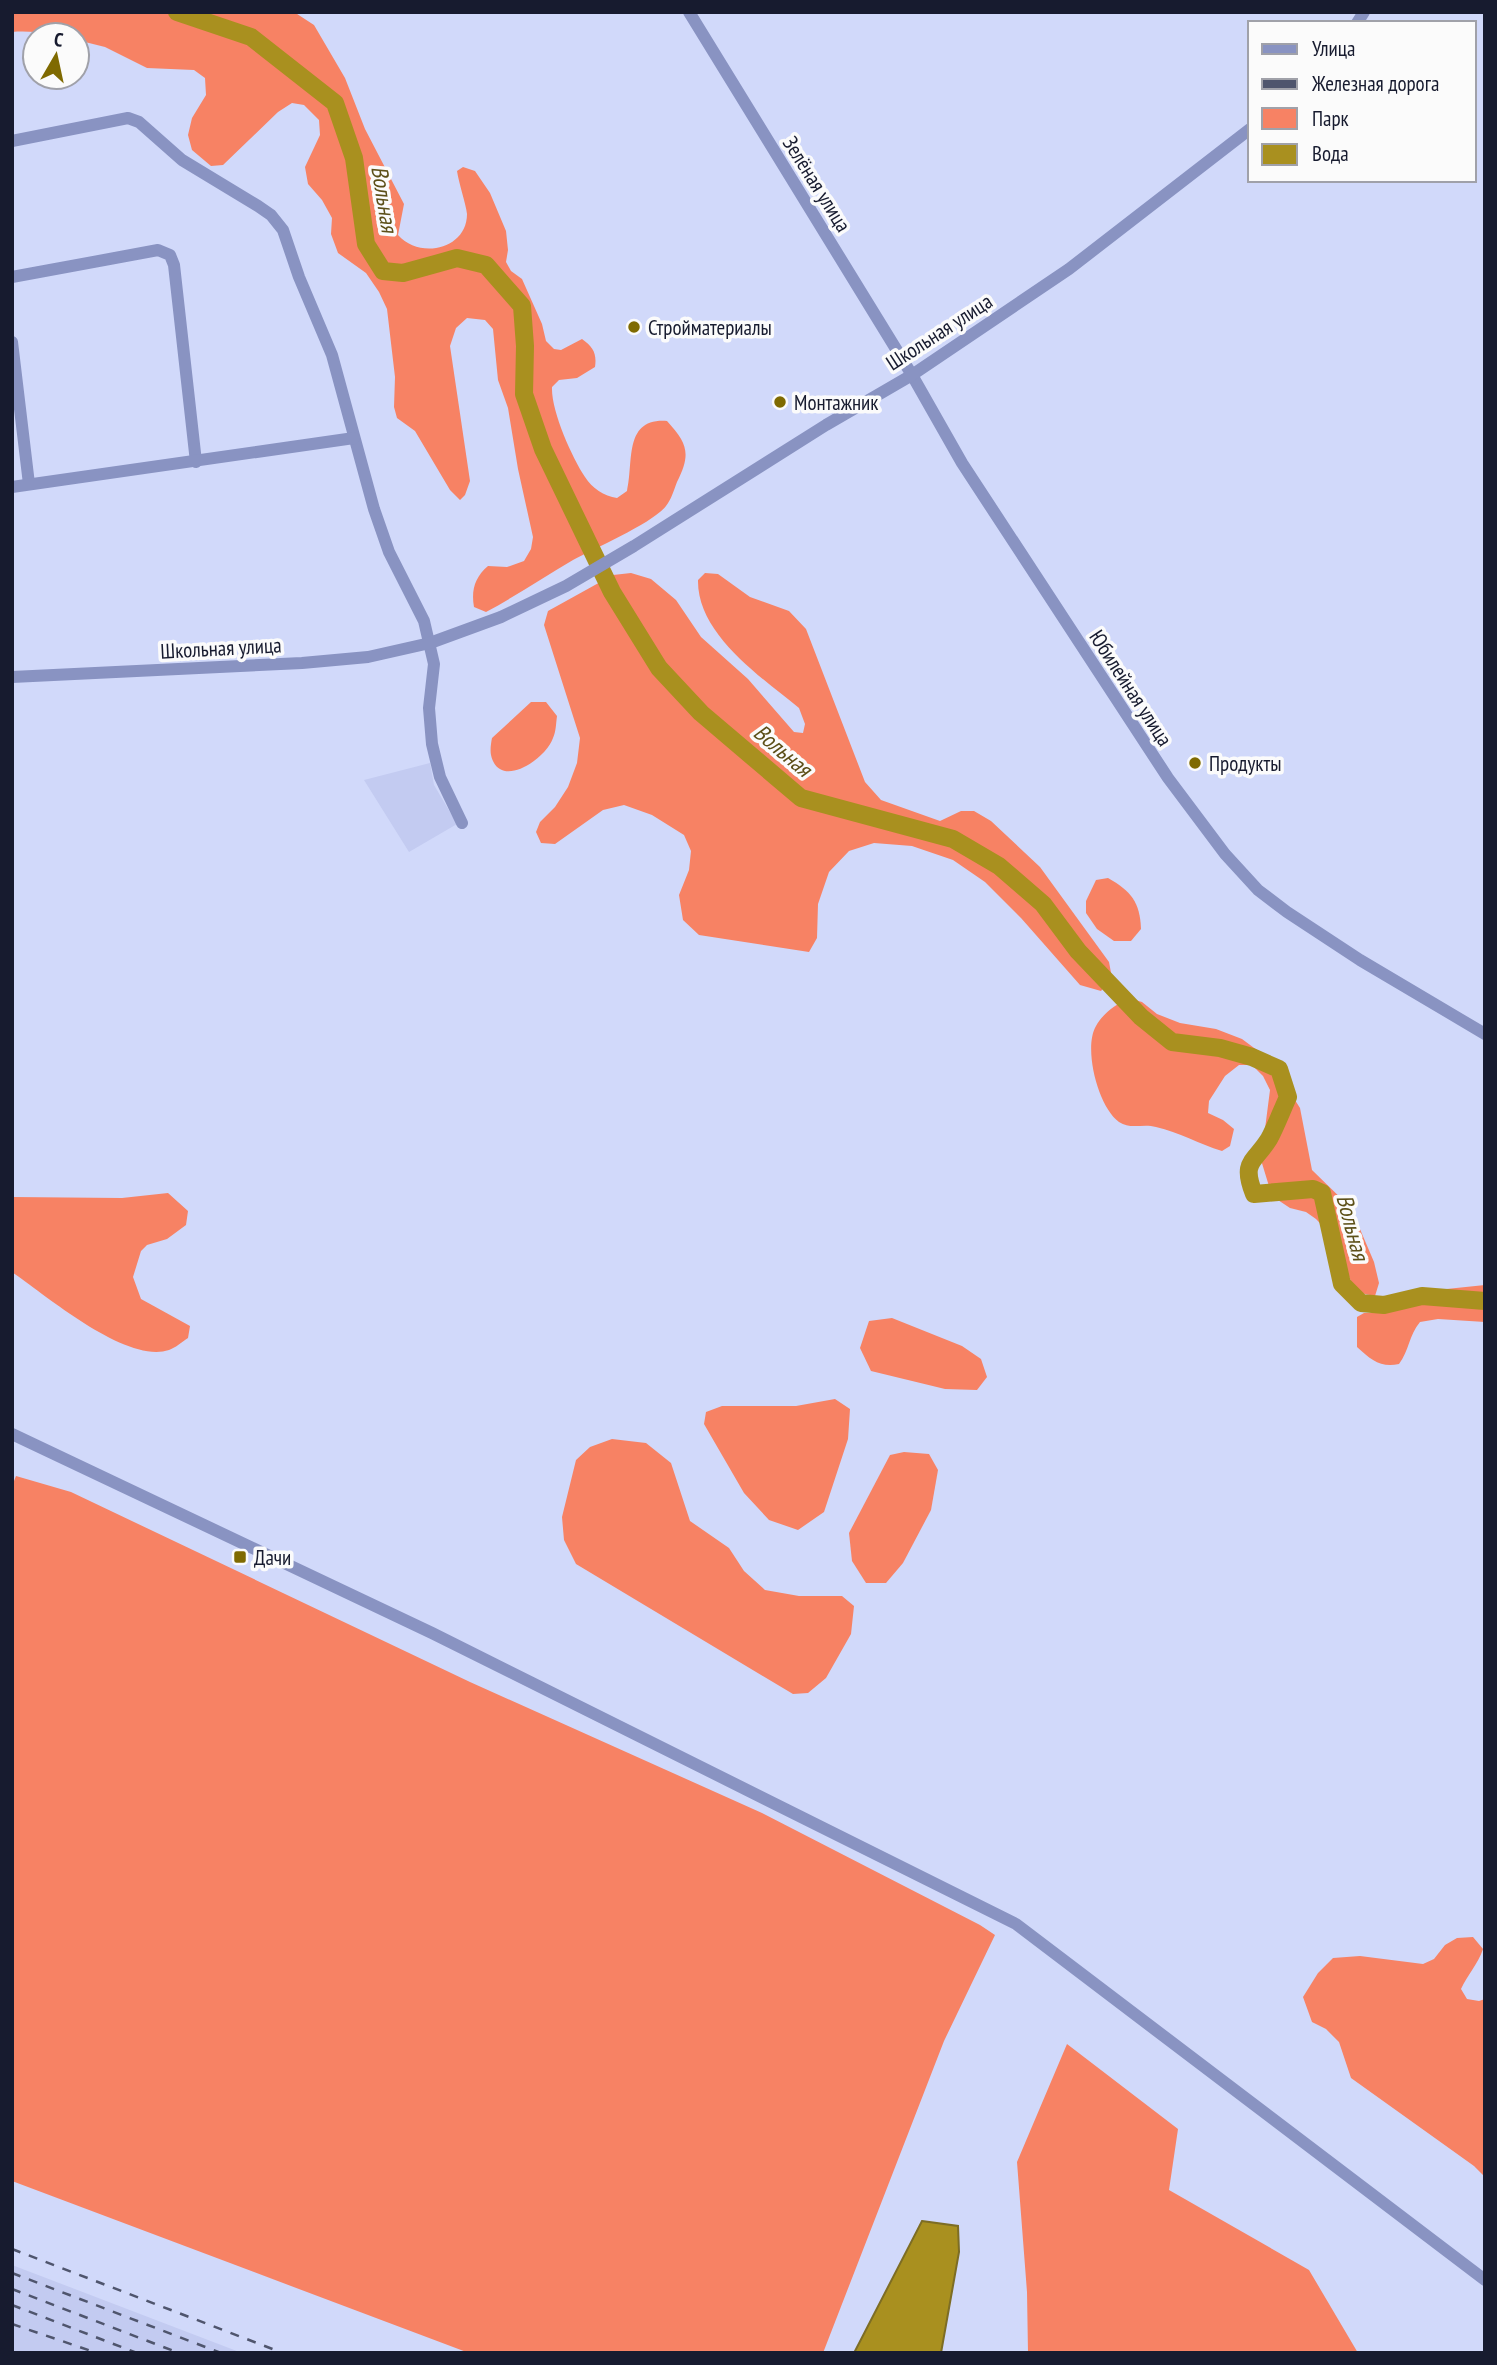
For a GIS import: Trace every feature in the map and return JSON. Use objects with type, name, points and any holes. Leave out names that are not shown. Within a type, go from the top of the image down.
[{"type":"street","name":"Зелёная улица","points":[[689,12],[912,375]]},
{"type":"street","points":[[12,141],[128,118],[139,122],[182,160],[271,215],[283,230],[299,277],[332,355],[389,552],[415,600],[430,643],[434,664],[429,708],[432,744],[440,777],[462,823]]},
{"type":"street","name":"Школьная улица","points":[[12,677],[302,663],[368,657],[430,643],[501,617],[566,586],[634,546],[826,425],[912,375],[1069,270],[1248,131]]},
{"type":"street","points":[[12,277],[158,250],[170,255],[174,265],[196,462]]},
{"type":"street","points":[[12,342],[29,484]]},
{"type":"street","name":"Юбилейная улица","points":[[912,375],[962,463],[1168,778],[1241,873],[1258,890],[1360,960],[1485,1034]]},
{"type":"street","points":[[12,487],[354,438]]},
{"type":"street","points":[[12,1434],[419,1627],[1016,1924],[1485,2280]]},
{"type":"shaded area","points":[[430,763],[434,785],[457,824],[409,852],[364,780]]},
{"type":"shaded area","points":[[12,2265],[67,2286],[242,2353],[12,2353]]},
{"type":"green space","points":[[12,12],[294,12],[314,25],[345,78],[365,129],[404,204],[398,235],[407,243],[430,249],[451,243],[465,226],[467,214],[457,171],[463,167],[475,171],[490,193],[506,231],[506,262],[511,271],[522,279],[542,324],[546,341],[554,349],[561,350],[582,339],[595,354],[595,367],[577,378],[559,380],[552,387],[559,421],[580,468],[595,488],[617,498],[627,491],[631,455],[637,434],[653,422],[667,421],[683,443],[686,456],[666,506],[649,520],[573,560],[486,612],[474,607],[475,584],[484,570],[488,566],[507,567],[524,561],[531,549],[533,537],[508,408],[498,380],[493,329],[485,320],[467,318],[456,328],[450,346],[470,481],[460,500],[450,490],[415,431],[397,418],[387,309],[366,273],[338,253],[331,234],[332,218],[322,200],[308,184],[305,167],[320,135],[319,120],[304,105],[292,103],[278,112],[223,165],[211,166],[192,150],[188,135],[192,118],[206,95],[205,78],[194,70],[147,68],[105,47],[91,44],[91,21],[21,21],[21,32],[12,32]]},
{"type":"green space","points":[[631,573],[651,579],[676,600],[701,637],[748,679],[794,732],[803,733],[805,724],[799,708],[750,668],[719,636],[700,600],[698,580],[705,573],[718,574],[750,597],[789,611],[806,629],[865,782],[881,800],[940,821],[961,811],[974,811],[991,821],[1040,867],[1109,962],[1112,978],[1101,991],[1080,985],[985,882],[953,860],[912,846],[874,843],[849,851],[829,872],[818,904],[817,938],[809,952],[699,935],[683,920],[679,895],[689,870],[691,851],[684,835],[652,815],[624,805],[603,810],[555,844],[541,843],[536,832],[540,822],[555,807],[568,787],[577,763],[580,738],[544,625],[548,611],[613,575]]},
{"type":"green space","points":[[531,702],[546,702],[557,716],[554,736],[549,746],[532,762],[512,771],[503,770],[496,765],[491,755],[492,738]]},
{"type":"green space","points":[[1108,878],[1133,898],[1139,911],[1141,929],[1131,941],[1114,941],[1097,929],[1086,913],[1086,901],[1096,880]]},
{"type":"green space","points":[[1128,998],[1142,1002],[1157,1014],[1180,1023],[1216,1029],[1242,1039],[1269,1059],[1300,1108],[1312,1170],[1351,1208],[1374,1262],[1379,1283],[1375,1296],[1355,1292],[1334,1238],[1316,1219],[1306,1212],[1290,1208],[1272,1196],[1261,1160],[1270,1090],[1263,1076],[1252,1065],[1239,1065],[1225,1076],[1209,1101],[1208,1113],[1234,1129],[1230,1146],[1222,1151],[1164,1129],[1124,1124],[1111,1114],[1095,1077],[1092,1036],[1102,1017]]},
{"type":"green space","points":[[168,1193],[188,1211],[186,1225],[167,1239],[147,1245],[141,1251],[133,1277],[141,1299],[190,1326],[188,1338],[171,1349],[151,1352],[110,1338],[66,1311],[12,1272],[12,1197],[122,1198]]},
{"type":"green space","points":[[1485,1285],[1485,1322],[1438,1319],[1420,1322],[1399,1364],[1376,1362],[1357,1347],[1357,1317],[1364,1313],[1377,1313],[1397,1297],[1408,1293]]},
{"type":"green space","points":[[892,1318],[962,1346],[981,1359],[987,1377],[977,1390],[945,1389],[871,1371],[860,1348],[869,1321]]},
{"type":"green space","points":[[835,1399],[850,1409],[848,1439],[824,1512],[798,1530],[769,1520],[744,1493],[704,1424],[706,1412],[722,1406],[796,1406]]},
{"type":"green space","points":[[612,1439],[646,1443],[671,1463],[690,1521],[729,1548],[744,1571],[765,1590],[799,1596],[842,1596],[854,1606],[851,1634],[826,1678],[808,1693],[793,1694],[576,1564],[564,1540],[562,1517],[576,1460],[590,1447]]},
{"type":"green space","points":[[904,1452],[929,1454],[938,1470],[931,1510],[903,1563],[886,1583],[866,1583],[852,1561],[849,1533],[890,1455]]},
{"type":"green space","points":[[16,1476],[71,1492],[470,1682],[762,1813],[995,1935],[944,2041],[823,2353],[469,2353],[12,2181],[12,1486]]},
{"type":"green space","points":[[1473,1937],[1483,1949],[1461,1989],[1467,1999],[1485,1999],[1485,2177],[1474,2166],[1351,2078],[1339,2042],[1326,2029],[1312,2022],[1303,1997],[1318,1973],[1333,1958],[1360,1956],[1423,1964],[1434,1959],[1445,1945],[1457,1938]]},
{"type":"green space","points":[[1067,2044],[1178,2129],[1169,2190],[1309,2270],[1358,2353],[1028,2353],[1027,2292],[1017,2162]]},
{"type":"water","points":[[922,2221],[958,2226],[959,2252],[941,2353],[854,2353]]},
{"type":"waterway","name":"Вольная","points":[[177,12],[251,37],[335,103],[354,158],[366,244],[383,271],[403,273],[457,258],[486,265],[522,306],[524,394],[543,449],[612,592],[659,668],[701,713],[801,798],[953,839],[999,866],[1043,904],[1078,951],[1141,1017],[1172,1042],[1220,1048],[1252,1057],[1279,1069],[1288,1097],[1269,1139],[1251,1163],[1250,1183],[1254,1194],[1313,1189],[1322,1193],[1342,1284],[1361,1303],[1384,1305],[1422,1296],[1485,1301]]},
{"type":"railway","points":[[12,2249],[283,2353]]},
{"type":"railway","points":[[12,2273],[221,2353]]},
{"type":"railway","points":[[12,2289],[179,2353]]},
{"type":"railway","points":[[12,2305],[137,2353]]},
{"type":"railway","points":[[12,2324],[97,2353]]},
{"type":"place","name":"Стройматериалы","points":[[634,327]]},
{"type":"place","name":"Монтажник","points":[[780,402]]},
{"type":"place","name":"Продукты","points":[[1195,763]]},
{"type":"place","name":"Дачи","points":[[240,1557]]}]
